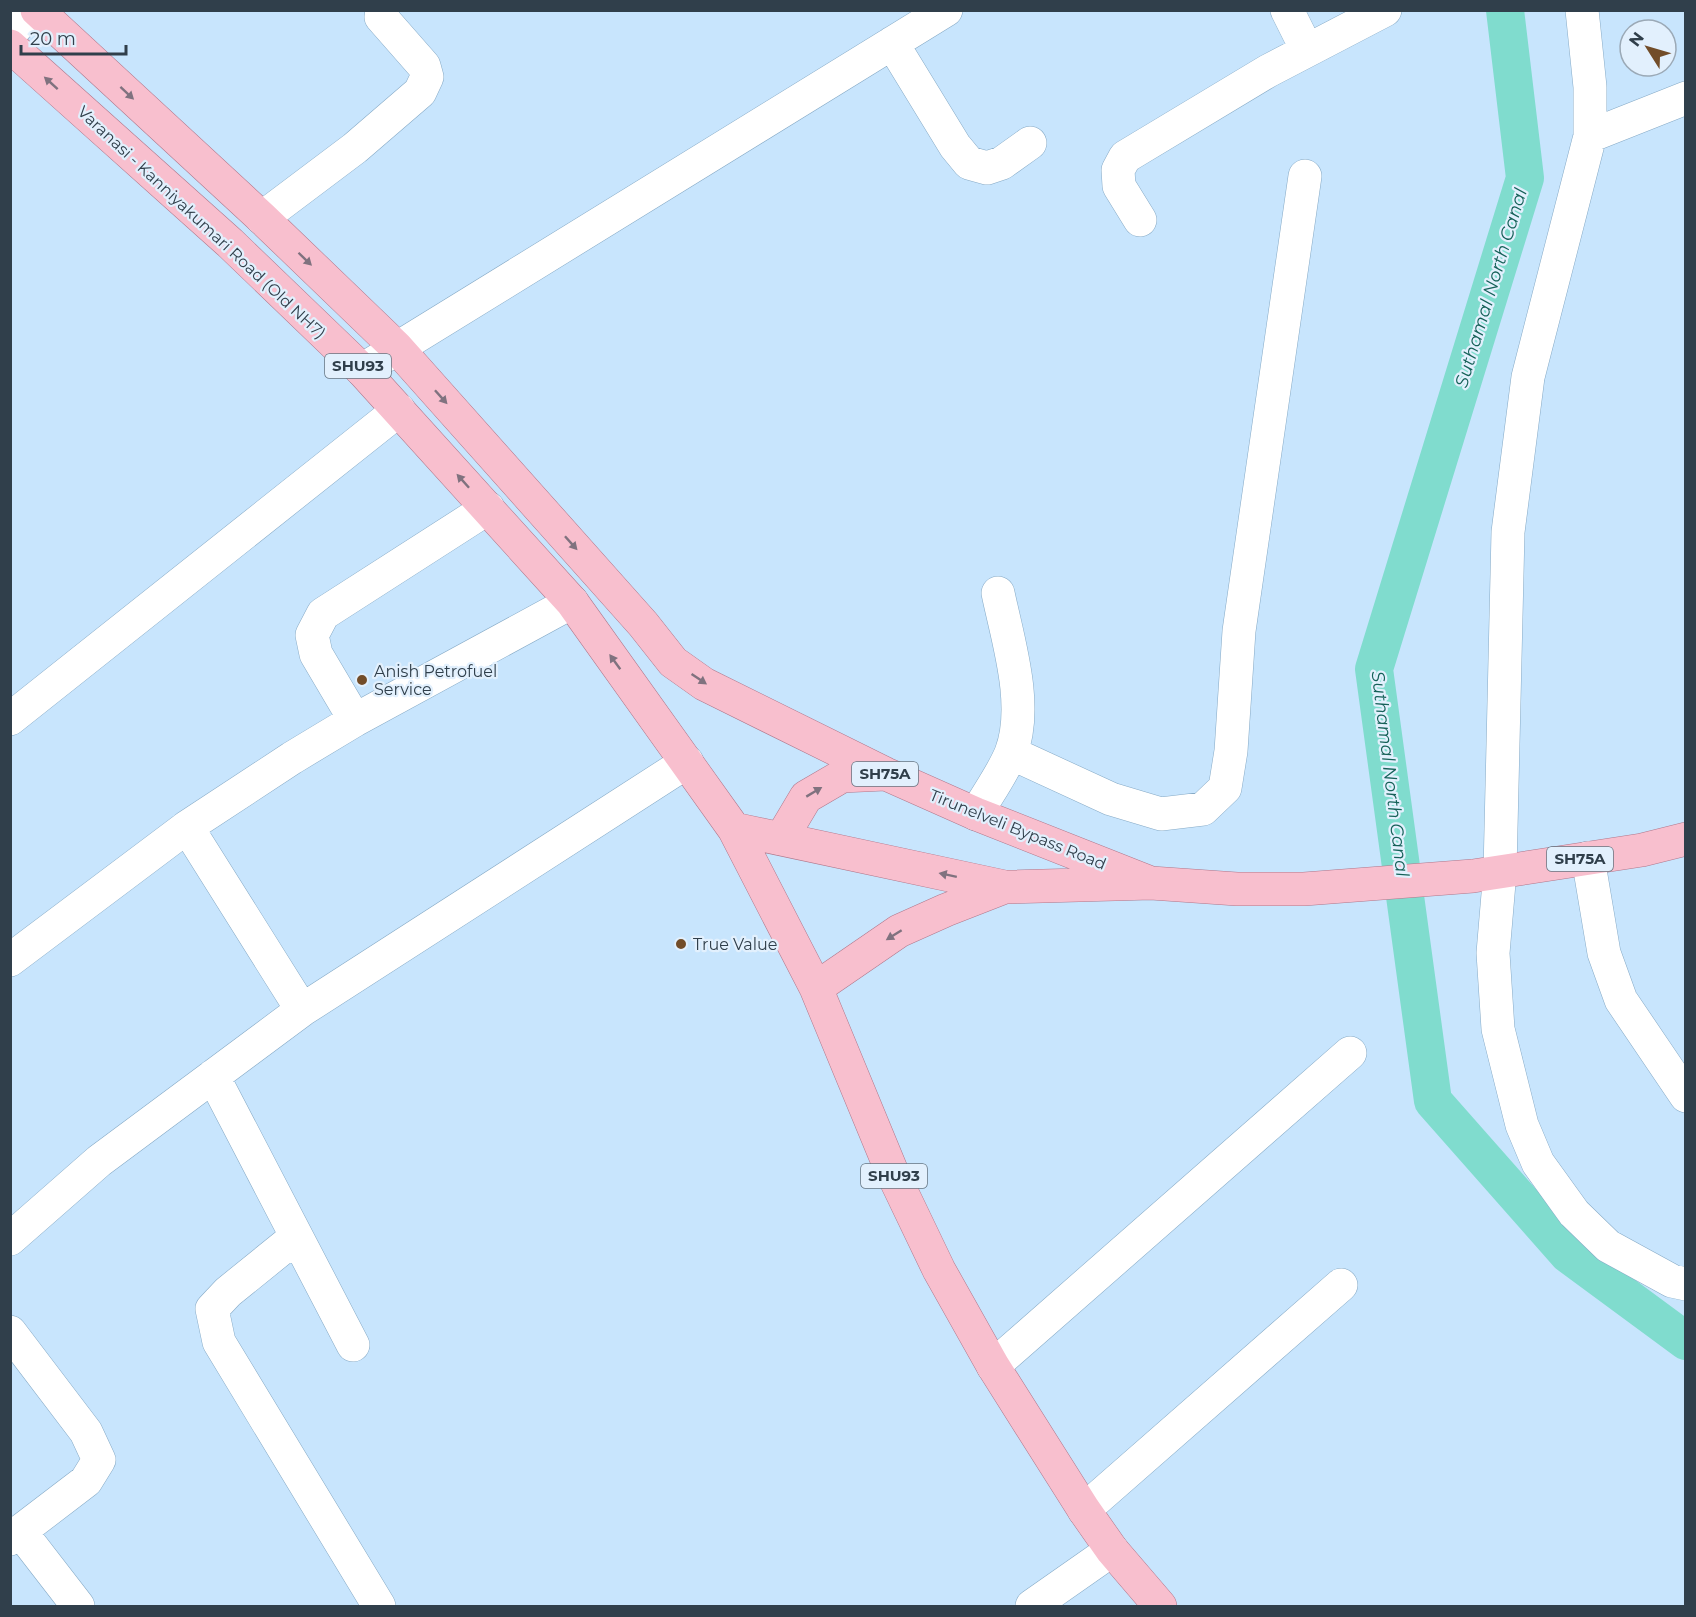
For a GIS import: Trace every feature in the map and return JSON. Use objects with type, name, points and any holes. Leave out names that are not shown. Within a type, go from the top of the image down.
[{"type":"main road","name":"Tirunelveli Bypass Road","points":[[37,10],[262,218],[397,348],[643,624],[674,662],[704,684],[886,774],[976,814],[1151,883]]},
{"type":"main road","name":"Varanasi - Kanniyakumari Road (Old NH7)","points":[[10,46],[230,243],[362,370],[572,602],[734,829],[816,988],[892,1172],[939,1270],[993,1366],[1084,1510],[1112,1550],[1160,1606]]},
{"type":"main road","points":[[643,624],[662,727]]},
{"type":"main road","points":[[781,839],[806,797],[842,776],[886,774]]},
{"type":"main road","name":"Tirunelveli Bypass Road","points":[[734,829],[1005,887],[1151,883],[1237,889],[1304,889],[1487,874],[1642,850],[1686,839]]},
{"type":"main road","points":[[816,988],[899,931],[1005,887]]},
{"type":"street","points":[[10,34],[31,10]]},
{"type":"street","points":[[262,218],[355,148],[420,92],[427,77],[424,66],[381,17],[382,10]]},
{"type":"street","points":[[362,370],[946,10]]},
{"type":"street","points":[[1287,10],[1307,50]]},
{"type":"street","points":[[1140,220],[1119,186],[1118,170],[1125,157],[1268,71],[1385,10]]},
{"type":"street","points":[[1582,10],[1590,87],[1590,136],[1528,377],[1509,521],[1487,874],[1498,1029],[1522,1125],[1538,1163],[1575,1213],[1608,1246],[1672,1281],[1686,1284]]},
{"type":"street","points":[[892,44],[955,146],[969,163],[987,168],[1002,163],[1030,143]]},
{"type":"street","points":[[1590,136],[1686,98]]},
{"type":"street","points":[[1011,753],[1111,799],[1161,814],[1203,809],[1226,788],[1231,751],[1239,631],[1305,176]]},
{"type":"street","points":[[10,719],[399,410]]},
{"type":"street","points":[[355,720],[316,654],[312,635],[323,614],[488,508]]},
{"type":"street","points":[[976,814],[1011,753],[1018,718],[1016,676],[998,593]]},
{"type":"street","points":[[10,960],[187,827],[292,758],[355,720],[572,602]]},
{"type":"street","points":[[10,1239],[99,1161],[302,1010],[687,762]]},
{"type":"street","points":[[187,827],[302,1010]]},
{"type":"street","points":[[1588,858],[1604,953],[1621,1000],[1686,1096]]},
{"type":"street","points":[[993,1366],[1350,1053]]},
{"type":"street","points":[[213,1076],[353,1345]]},
{"type":"street","points":[[296,1237],[228,1292],[212,1309],[219,1341],[379,1606]]},
{"type":"street","points":[[1084,1510],[1341,1285]]},
{"type":"street","points":[[10,1332],[86,1431],[99,1460],[86,1481],[15,1535],[78,1606]]},
{"type":"street","points":[[1032,1606],[1112,1550]]},
{"type":"waterway","name":"Suthamal North Canal","points":[[1505,10],[1525,178],[1374,669],[1433,1101],[1568,1254],[1686,1341]]},
{"type":"place","name":"Anish Petrofuel Service","points":[[362,680]]},
{"type":"place","name":"True Value","points":[[681,944]]}]
